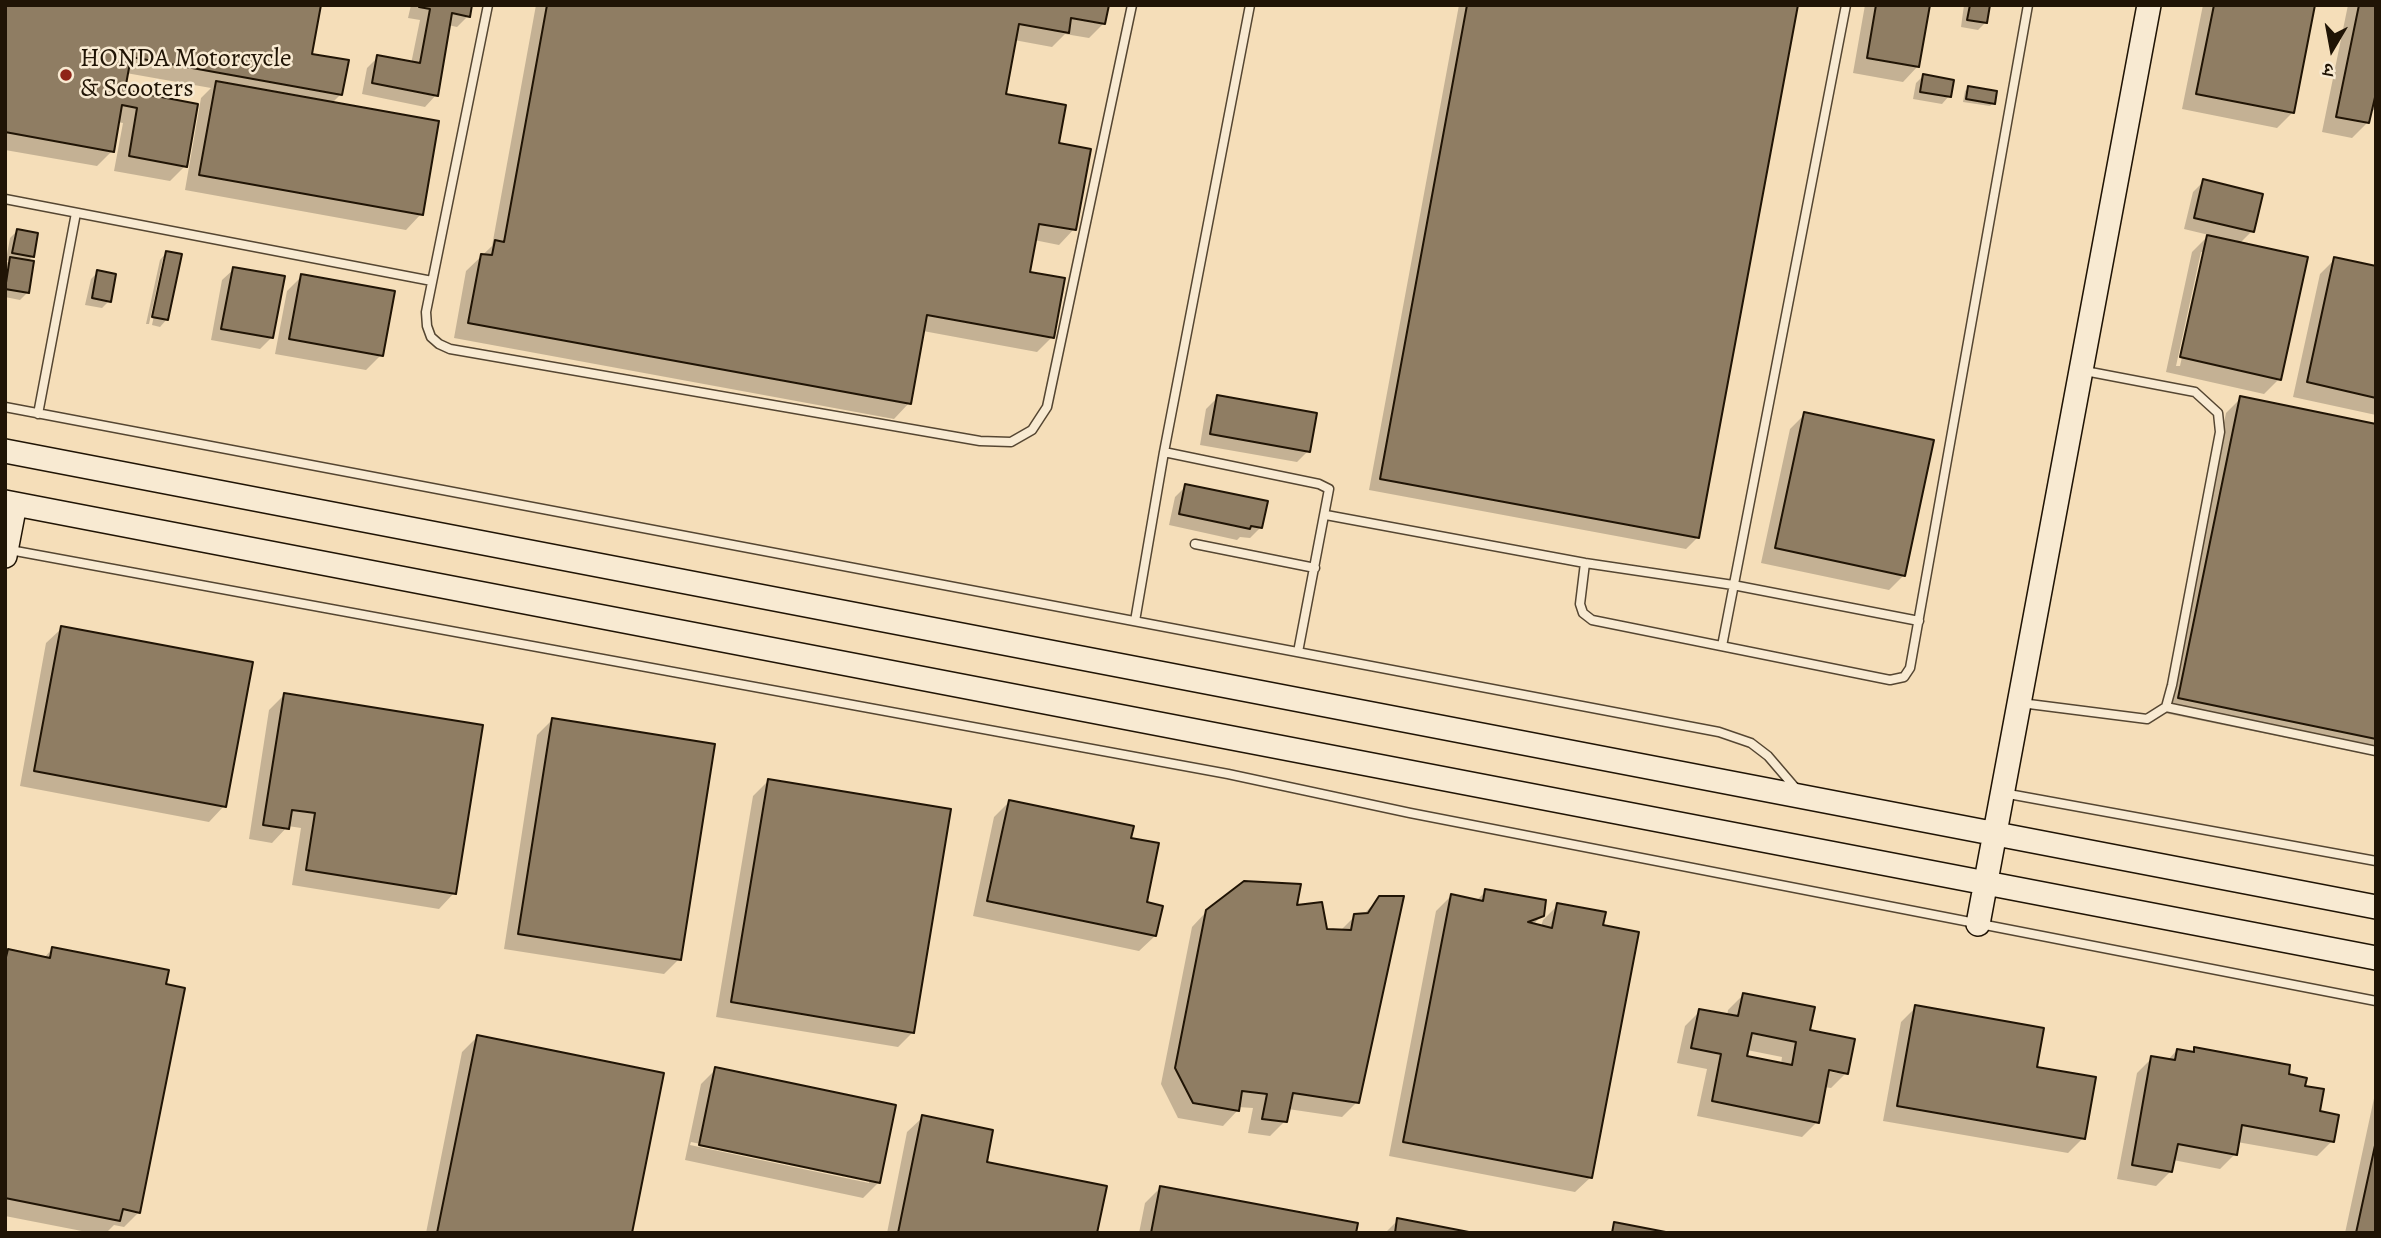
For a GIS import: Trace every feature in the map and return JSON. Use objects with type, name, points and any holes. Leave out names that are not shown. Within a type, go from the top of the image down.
[{"type":"street","points":[[1978,924],[2149,5]]},
{"type":"street","points":[[5,451],[2376,907]]},
{"type":"street","points":[[6,553],[10,503],[2376,958]]},
{"type":"lane","points":[[488,5],[426,312],[430,337],[450,349],[980,441],[1011,442],[1032,430],[1047,407],[1132,5]]},
{"type":"lane","points":[[1135,621],[1164,452],[1250,5]]},
{"type":"lane","points":[[1722,646],[1846,5]]},
{"type":"lane","points":[[1585,563],[1580,604],[1583,613],[1592,620],[1890,680],[1904,677],[1910,668],[1919,621],[2028,5]]},
{"type":"lane","points":[[5,200],[432,281]]},
{"type":"lane","points":[[38,414],[76,213]]},
{"type":"lane","points":[[2081,370],[2195,392],[2218,413],[2220,432],[2166,707]]},
{"type":"lane","points":[[5,407],[1719,732],[1751,743],[1768,756],[1804,798]]},
{"type":"lane","points":[[1164,452],[1320,484],[1329,489],[1298,652]]},
{"type":"lane","points":[[1326,515],[1585,563],[1733,585],[1919,621]]},
{"type":"lane","points":[[1195,544],[1315,568]]},
{"type":"lane","points":[[6,553],[1228,774],[1410,813],[2376,1001]]},
{"type":"lane","points":[[2018,702],[2147,719],[2166,707],[2376,751]]},
{"type":"lane","points":[[2001,793],[2376,861]]},
{"type":"building","name":"HONDA Motorcycle & Scooters","points":[[5,5],[321,5],[312,54],[349,60],[342,95],[131,57],[125,90],[198,104],[187,167],[129,156],[137,108],[122,105],[114,152],[5,132]]},
{"type":"building","points":[[419,5],[472,5],[470,17],[452,13],[438,96],[372,83],[377,55],[420,63],[430,9]]},
{"type":"building","points":[[547,5],[1109,5],[1105,24],[1071,18],[1069,33],[1019,24],[1006,94],[1066,105],[1059,143],[1091,149],[1076,230],[1039,224],[1030,272],[1065,278],[1054,338],[927,315],[911,404],[468,323],[481,254],[492,255],[495,240],[504,242]]},
{"type":"building","points":[[1467,5],[1798,5],[1699,538],[1380,479]]},
{"type":"building","points":[[1876,5],[1930,5],[1919,67],[1867,58]]},
{"type":"building","points":[[1970,5],[1990,5],[1987,23],[1967,20]]},
{"type":"building","points":[[2214,5],[2315,5],[2294,113],[2196,94]]},
{"type":"building","points":[[2359,5],[2376,5],[2376,93],[2369,123],[2336,117]]},
{"type":"building","points":[[1923,74],[1954,80],[1951,97],[1920,92]]},
{"type":"building","points":[[216,81],[439,121],[423,215],[199,175]]},
{"type":"building","points":[[1968,86],[1997,91],[1995,104],[1966,99]]},
{"type":"building","points":[[2203,179],[2263,194],[2254,232],[2194,218]]},
{"type":"building","points":[[17,229],[38,233],[34,257],[12,253]]},
{"type":"building","points":[[2207,235],[2308,257],[2281,380],[2180,357]]},
{"type":"building","points":[[166,251],[182,254],[168,320],[152,317]]},
{"type":"building","points":[[10,257],[34,261],[29,293],[5,289]]},
{"type":"building","points":[[2334,257],[2376,266],[2376,398],[2307,382]]},
{"type":"building","points":[[233,267],[285,276],[273,338],[221,329]]},
{"type":"building","points":[[97,270],[116,274],[111,302],[92,298]]},
{"type":"building","points":[[301,274],[395,291],[383,356],[289,339]]},
{"type":"building","points":[[1217,395],[1317,413],[1310,452],[1210,434]]},
{"type":"building","points":[[2240,396],[2376,424],[2376,739],[2178,698]]},
{"type":"building","points":[[1804,412],[1934,440],[1905,576],[1775,548]]},
{"type":"building","points":[[1185,484],[1268,501],[1262,528],[1251,526],[1250,529],[1179,514]]},
{"type":"building","points":[[61,626],[253,662],[226,807],[34,771]]},
{"type":"building","points":[[284,693],[483,725],[456,894],[306,870],[315,813],[292,810],[289,829],[263,825]]},
{"type":"building","points":[[552,718],[715,744],[681,960],[518,934]]},
{"type":"building","points":[[768,779],[951,809],[914,1033],[731,1002]]},
{"type":"building","points":[[1009,800],[1134,826],[1131,838],[1159,843],[1147,902],[1163,906],[1156,936],[987,901]]},
{"type":"building","points":[[1244,881],[1301,884],[1297,905],[1322,902],[1327,929],[1351,930],[1354,914],[1368,913],[1379,896],[1404,896],[1359,1103],[1293,1093],[1287,1122],[1262,1119],[1267,1094],[1242,1091],[1239,1111],[1193,1103],[1175,1068],[1206,910]]},
{"type":"building","points":[[1485,889],[1546,900],[1544,916],[1528,922],[1552,928],[1557,903],[1606,912],[1603,925],[1639,932],[1592,1178],[1403,1142],[1451,894],[1483,901]]},
{"type":"building","points":[[52,947],[169,970],[166,984],[185,988],[140,1213],[123,1209],[120,1221],[5,1198],[5,961],[8,949],[50,958]]},
{"type":"building","points":[[1743,993],[1815,1007],[1810,1030],[1855,1039],[1848,1074],[1829,1070],[1819,1123],[1712,1101],[1721,1054],[1691,1048],[1699,1009],[1738,1016]],"holes":[[[1752,1033],[1796,1042],[1792,1065],[1747,1056]]]},
{"type":"building","points":[[1915,1005],[2044,1028],[2037,1067],[2096,1077],[2085,1139],[1897,1106]]},
{"type":"building","points":[[477,1035],[664,1073],[632,1233],[437,1233]]},
{"type":"building","points":[[2194,1047],[2290,1065],[2289,1074],[2307,1078],[2305,1086],[2324,1089],[2320,1111],[2339,1115],[2334,1142],[2242,1125],[2237,1155],[2178,1144],[2172,1172],[2132,1165],[2151,1056],[2175,1060],[2177,1049],[2194,1052]]},
{"type":"building","points":[[715,1067],[896,1105],[880,1183],[699,1145]]},
{"type":"building","points":[[922,1115],[993,1130],[987,1162],[1107,1186],[1097,1233],[898,1233]]},
{"type":"building","points":[[2376,1141],[2376,1233],[2356,1233]]},
{"type":"building","points":[[1160,1186],[1358,1223],[1356,1233],[1151,1233]]},
{"type":"building","points":[[1397,1218],[1474,1233],[1395,1233]]},
{"type":"building","points":[[1614,1222],[1671,1233],[1612,1233]]},
{"type":"place","name":"HONDA Motorcycle & Scooters","points":[[66,75]]}]
